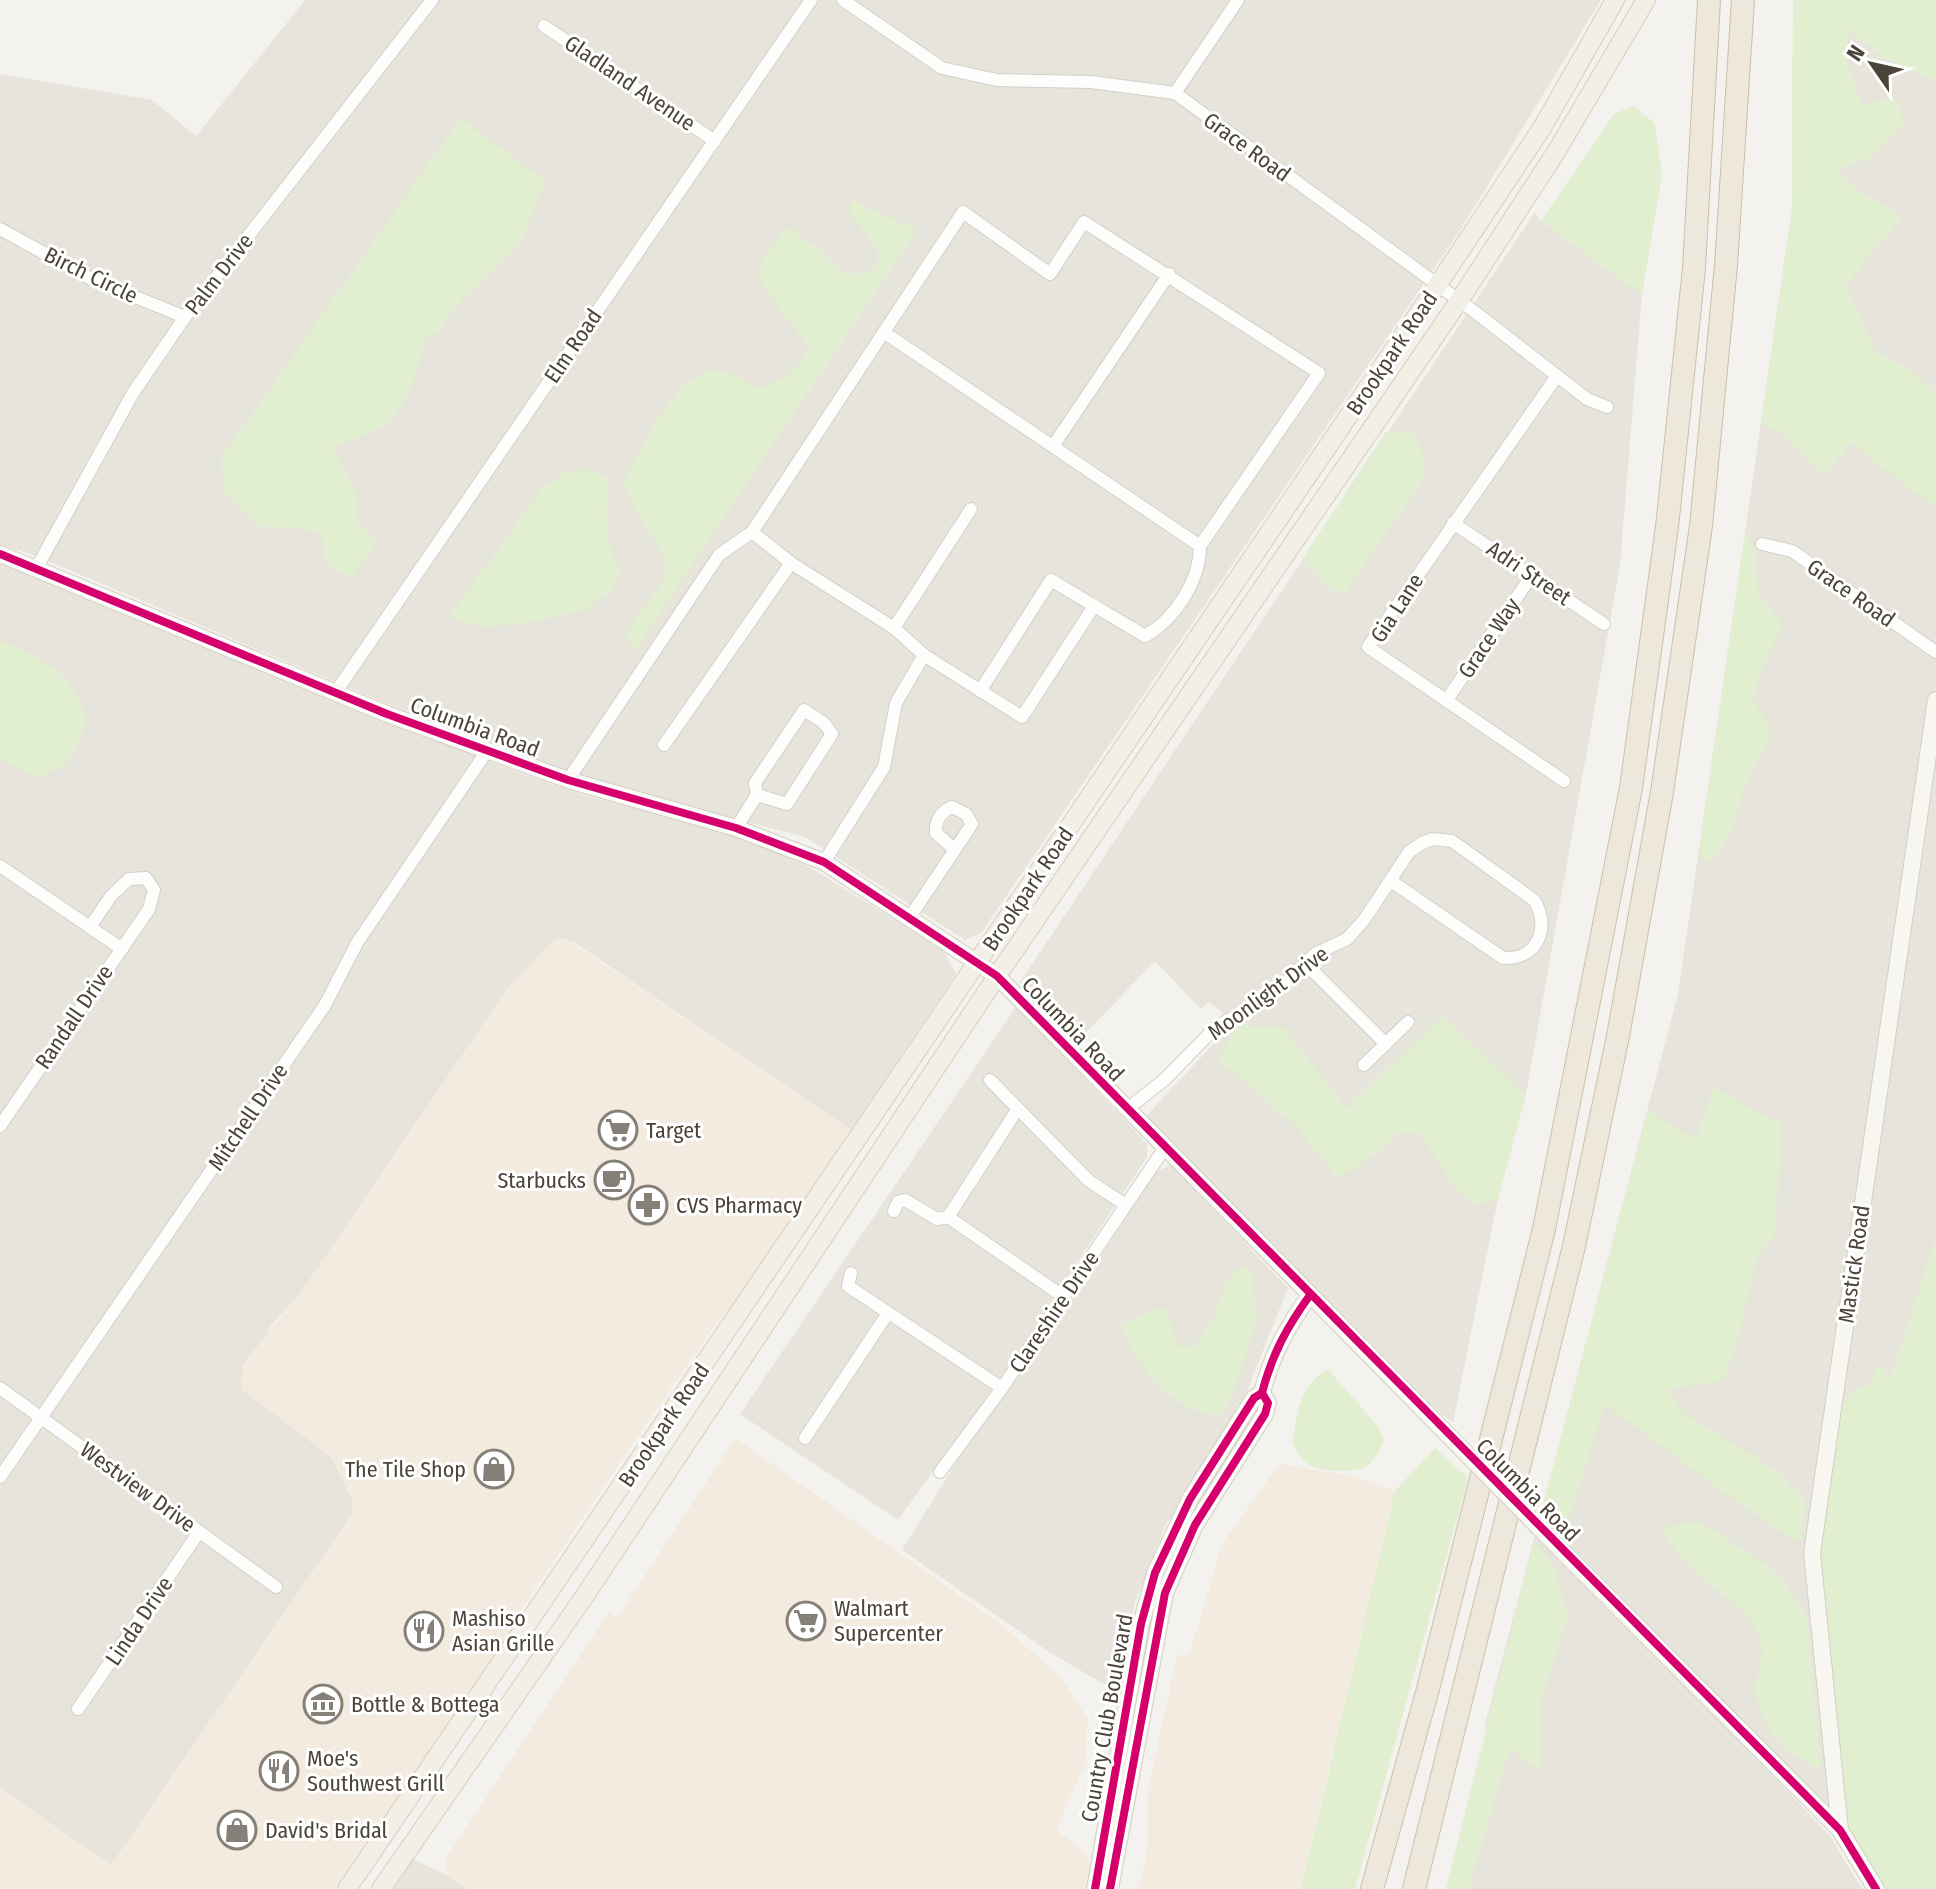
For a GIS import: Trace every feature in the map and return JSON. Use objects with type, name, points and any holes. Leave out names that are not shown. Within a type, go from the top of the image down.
[{"type":"highway","points":[[1372,1889],[1428,1689],[1544,1229],[1631,788],[1667,527],[1694,268],[1709,0]]},
{"type":"highway","points":[[1414,1889],[1574,1246],[1618,1036],[1662,792],[1701,526],[1726,265],[1743,0]]},
{"type":"main road","name":"Brookpark Road","points":[[347,1889],[1437,286],[1542,128],[1615,0]]},
{"type":"main road","name":"Brookpark Road","points":[[381,1889],[586,1594],[997,976],[1459,301],[1556,152],[1646,0]]},
{"type":"street","name":"Palm Drive","points":[[36,569],[133,393],[185,317],[432,0]]},
{"type":"street","name":"Elm Road","points":[[335,693],[811,0]]},
{"type":"street","name":"Grace Road","points":[[843,0],[942,68],[997,80],[1091,82],[1175,93],[1587,399],[1607,407]]},
{"type":"street","points":[[1175,93],[1238,0]]},
{"type":"street","name":"Gladland Avenue","points":[[544,26],[715,141]]},
{"type":"street","points":[[568,780],[719,555],[752,532],[963,212],[1050,274],[1084,222],[1319,373],[1200,546],[1198,572],[1158,628],[1145,636],[1051,580],[980,691]]},
{"type":"street","name":"Birch Circle","points":[[0,229],[93,280],[185,317]]},
{"type":"street","points":[[1053,446],[1169,274]]},
{"type":"street","points":[[885,333],[1200,546]]},
{"type":"street","name":"Gia Lane","points":[[1557,376],[1368,647],[1564,781]]},
{"type":"street","points":[[894,628],[971,509]]},
{"type":"street","name":"Adri Street","points":[[1453,523],[1604,624]]},
{"type":"street","points":[[752,532],[791,563],[894,628],[924,655],[1022,717],[1094,606]]},
{"type":"street","name":"Grace Road","points":[[1762,544],[1792,551],[1936,652]]},
{"type":"street","name":"Columbia Road","points":[[0,554],[335,693],[487,751],[568,780],[736,828],[824,862],[997,976],[1164,1149],[1840,1830],[1876,1889]]},
{"type":"street","points":[[664,745],[791,563]]},
{"type":"street","name":"Grace Way","points":[[1446,701],[1532,575]]},
{"type":"street","points":[[824,862],[884,767],[896,703],[924,655]]},
{"type":"street","name":"Mastick Road","points":[[1840,1830],[1812,1553],[1936,700]]},
{"type":"street","points":[[736,828],[757,795],[755,783],[804,710],[824,723],[832,734],[787,804],[757,795]]},
{"type":"street","name":"Mitchell Drive","points":[[0,1477],[316,1018],[357,943],[487,751]]},
{"type":"street","name":"Moonlight Drive","points":[[1126,1110],[1164,1080],[1217,1026],[1267,1000],[1305,963],[1356,931],[1409,852],[1433,839],[1452,841],[1534,900],[1543,914],[1539,940],[1524,955],[1503,958],[1391,881]]},
{"type":"street","points":[[910,917],[955,850]]},
{"type":"street","points":[[0,866],[122,949]]},
{"type":"street","name":"Randall Drive","points":[[0,1126],[149,909],[154,890],[146,878],[129,879],[111,896],[90,927]]},
{"type":"street","points":[[1305,963],[1386,1044]]},
{"type":"street","points":[[1364,1065],[1408,1022]]},
{"type":"street","points":[[990,1080],[1089,1181],[1126,1205]]},
{"type":"street","points":[[948,1217],[1017,1110]]},
{"type":"street","name":"Clareshire Drive","points":[[940,1472],[1002,1388],[1164,1149]]},
{"type":"street","points":[[894,1211],[898,1202],[905,1200],[937,1219],[948,1217],[1064,1297]]},
{"type":"street","points":[[851,1273],[848,1286],[1002,1388]]},
{"type":"street","name":"Country Club Boulevard","points":[[1095,1889],[1144,1609],[1155,1573],[1190,1499],[1254,1398],[1262,1393],[1273,1354],[1285,1328],[1310,1295]]},
{"type":"street","points":[[805,1438],[888,1313]]},
{"type":"street","name":"Westview Drive","points":[[0,1388],[276,1587]]},
{"type":"street","name":"Country Club Boulevard","points":[[1110,1889],[1165,1593],[1195,1525],[1265,1414],[1268,1403],[1262,1393]]},
{"type":"street","name":"Linda Drive","points":[[78,1709],[199,1532]]},
{"type":"shaded area","points":[[305,0],[1601,0],[1459,232],[981,933],[965,940],[805,837],[589,780],[371,697],[31,554],[0,545],[0,74],[152,100],[196,136]]},
{"type":"shaded area","points":[[1793,0],[1936,0],[1936,1238],[1892,1376],[1877,1366],[1852,1830],[1743,1745],[1830,1836],[1862,1889],[1468,1889],[1510,1747],[1484,1728],[1678,994],[1792,209]]},
{"type":"shaded area","points":[[1535,212],[1541,221],[1642,294],[1620,565],[1526,1094],[1498,1199],[1453,1423],[1417,1394],[1146,1116],[1234,1022],[1209,1002],[1201,1009],[1155,961],[1077,1042],[1020,982]]},
{"type":"shaded area","points":[[0,563],[511,770],[583,795],[736,834],[764,845],[816,871],[943,950],[956,974],[851,1130],[572,941],[507,989],[301,1293],[268,1329],[320,1446],[332,1458],[346,1485],[352,1500],[352,1514],[111,1866],[0,1788]]},
{"type":"shaded area","points":[[565,938],[851,1130],[738,1300],[717,1322],[632,1445],[520,1611],[515,1629],[335,1889],[0,1889],[0,1788],[111,1865],[352,1514],[352,1500],[332,1458],[241,1389],[243,1364],[301,1292],[507,989],[555,939]]},
{"type":"shaded area","points":[[1016,1007],[1147,1144],[1147,1157],[1008,1367],[898,1520],[740,1414]]},
{"type":"shaded area","points":[[1171,1165],[1288,1288],[1243,1401],[1164,1528],[1135,1602],[1117,1692],[1049,1652],[902,1550],[971,1439],[1083,1283],[1155,1172]]},
{"type":"shaded area","points":[[735,1438],[999,1623],[1061,1677],[1088,1719],[1085,1764],[1056,1830],[1083,1850],[1091,1866],[1086,1889],[467,1889],[447,1875],[445,1859],[609,1612],[617,1618]]},
{"type":"shaded area","points":[[1279,1464],[1348,1475],[1395,1491],[1300,1889],[1138,1889],[1148,1848],[1148,1790],[1177,1656],[1190,1653],[1222,1544]]},
{"type":"shaded area","points":[[410,1858],[447,1875],[467,1889],[388,1889]]},
{"type":"green space","points":[[1793,0],[1936,0],[1936,78],[1932,80],[1885,59],[1849,29],[1846,56],[1861,104],[1897,97],[1904,124],[1870,158],[1839,170],[1859,191],[1902,217],[1846,285],[1875,351],[1910,370],[1936,392],[1936,508],[1851,443],[1824,475],[1779,432],[1761,423],[1792,209]]},
{"type":"green space","points":[[1634,106],[1655,124],[1662,175],[1642,294],[1541,221],[1614,114]]},
{"type":"green space","points":[[460,119],[545,181],[521,243],[462,299],[438,332],[424,340],[415,377],[397,412],[379,428],[332,447],[355,490],[358,524],[377,540],[351,578],[325,563],[321,533],[297,528],[260,527],[223,490],[221,458]]},
{"type":"green space","points":[[852,200],[918,230],[634,651],[625,635],[664,580],[665,560],[622,484],[660,417],[672,400],[698,376],[713,371],[725,372],[759,388],[784,379],[810,350],[758,278],[763,260],[787,227],[817,248],[844,275],[878,270],[877,248],[849,213]]},
{"type":"green space","points":[[1386,432],[1414,433],[1422,453],[1424,475],[1413,496],[1347,590],[1335,592],[1302,559]]},
{"type":"green space","points":[[594,470],[609,479],[609,537],[621,570],[610,593],[585,610],[521,624],[480,627],[449,617],[544,486],[568,471]]},
{"type":"green space","points":[[1745,534],[1755,551],[1758,594],[1779,619],[1782,628],[1760,673],[1753,701],[1768,723],[1771,739],[1749,777],[1724,844],[1713,860],[1705,860],[1699,851]]},
{"type":"green space","points":[[0,641],[29,653],[58,673],[70,685],[84,713],[82,733],[68,763],[36,778],[0,760]]},
{"type":"green space","points":[[1442,1016],[1526,1094],[1498,1199],[1475,1205],[1457,1191],[1420,1133],[1397,1134],[1365,1162],[1336,1177],[1298,1128],[1218,1059],[1239,1025],[1284,1028],[1347,1109]]},
{"type":"green space","points":[[1714,1088],[1781,1124],[1776,1232],[1756,1261],[1737,1344],[1723,1381],[1668,1389],[1682,1412],[1775,1470],[1806,1502],[1801,1540],[1790,1538],[1739,1503],[1605,1404],[1569,1519],[1542,1509],[1648,1110],[1695,1140]]},
{"type":"green space","points":[[1936,1238],[1936,1889],[1874,1889],[1844,1837],[1815,1554],[1838,1398],[1847,1400],[1849,1392],[1873,1383],[1876,1365],[1892,1376]]},
{"type":"green space","points":[[1241,1267],[1251,1271],[1257,1316],[1239,1378],[1223,1414],[1206,1413],[1174,1399],[1160,1386],[1137,1356],[1122,1325],[1157,1308],[1166,1309],[1178,1347],[1193,1346],[1214,1317],[1227,1280]]},
{"type":"green space","points":[[1328,1369],[1379,1428],[1384,1440],[1374,1459],[1365,1467],[1342,1471],[1315,1467],[1303,1460],[1292,1443],[1305,1392]]},
{"type":"green space","points":[[1435,1448],[1468,1478],[1355,1889],[1301,1889],[1395,1491]]},
{"type":"green space","points":[[1697,1521],[1773,1572],[1786,1585],[1807,1617],[1821,1764],[1815,1768],[1785,1747],[1762,1716],[1756,1693],[1762,1645],[1755,1628],[1740,1610],[1690,1566],[1659,1528]]},
{"type":"green space","points":[[1534,1540],[1554,1567],[1568,1617],[1540,1705],[1542,1771],[1510,1748],[1468,1889],[1446,1889]]},
{"type":"cycle path","points":[[0,554],[387,714],[568,780],[736,828],[824,862],[997,976],[1840,1830],[1876,1889]]},
{"type":"cycle path","points":[[1095,1889],[1141,1624],[1155,1573],[1190,1499],[1254,1398],[1262,1393],[1281,1341],[1310,1295]]},
{"type":"cycle path","points":[[1110,1889],[1165,1593],[1195,1525],[1265,1414],[1268,1403],[1262,1393]]},
{"type":"place","name":"Target","points":[[618,1130]]},
{"type":"place","name":"Starbucks","points":[[614,1180]]},
{"type":"place","name":"CVS Pharmacy","points":[[648,1205]]},
{"type":"place","name":"The Tile Shop","points":[[494,1469]]},
{"type":"place","name":"Walmart Supercenter","points":[[806,1621]]},
{"type":"place","name":"Mashiso Asian Grille","points":[[424,1631]]},
{"type":"place","name":"Bottle & Bottega","points":[[323,1704]]},
{"type":"place","name":"Moe's Southwest Grill","points":[[279,1771]]},
{"type":"place","name":"David's Bridal","points":[[237,1830]]}]
